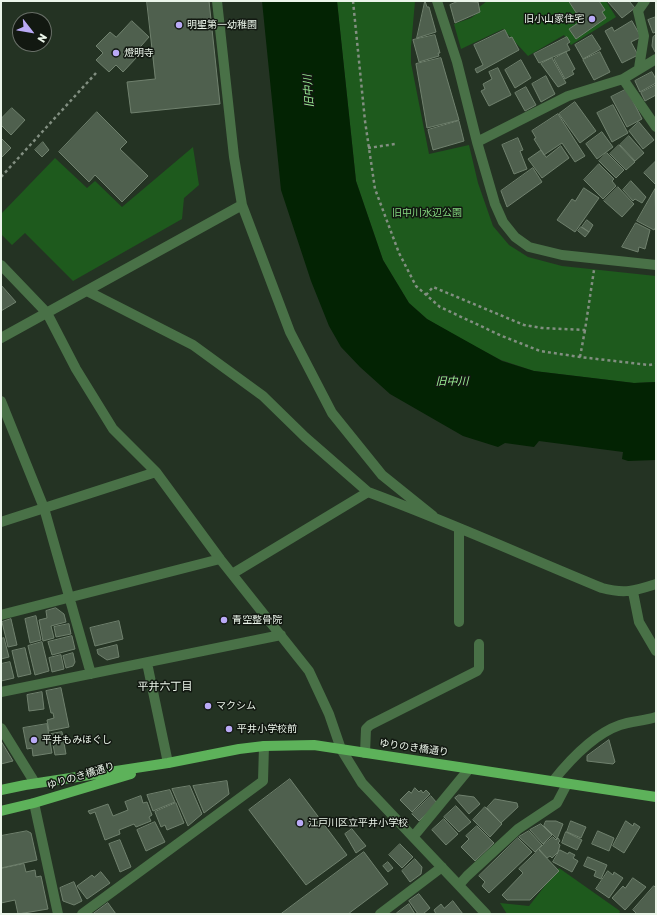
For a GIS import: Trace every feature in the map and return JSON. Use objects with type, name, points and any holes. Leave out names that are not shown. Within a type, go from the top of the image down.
[{"type":"main road","name":"ゆりのき橋通り","points":[[1,790],[35,783],[168,763],[239,749],[264,746],[314,745],[656,797]]},
{"type":"main road","name":"ゆりのき橋通り","points":[[1,811],[34,803],[168,763]]},
{"type":"street","points":[[217,1],[234,157],[242,205],[290,332],[332,413],[382,475],[433,516]]},
{"type":"street","points":[[437,1],[457,62],[477,142],[495,204],[503,222],[514,237],[529,247],[545,252],[595,260],[656,265]]},
{"type":"street","points":[[639,68],[644,36],[638,11],[645,1]]},
{"type":"street","points":[[477,142],[568,96],[624,80],[639,68],[656,59]]},
{"type":"street","points":[[624,80],[656,127]]},
{"type":"street","points":[[1,338],[242,205]]},
{"type":"street","points":[[1,265],[47,313],[76,368],[113,429],[156,472],[220,559],[309,671],[318,686],[341,749],[362,783],[486,914]]},
{"type":"street","points":[[87,290],[193,345],[263,396],[305,437],[368,492],[433,516],[459,529],[602,588],[618,592],[633,592],[656,584]]},
{"type":"street","points":[[1,402],[44,508],[91,674]]},
{"type":"street","points":[[1,522],[156,472]]},
{"type":"street","points":[[232,574],[368,492]]},
{"type":"street","points":[[459,529],[459,622]]},
{"type":"street","points":[[1,615],[70,596],[220,559]]},
{"type":"street","points":[[633,592],[639,622],[656,651]]},
{"type":"street","points":[[1,692],[281,635]]},
{"type":"street","points":[[365,753],[366,729],[370,725],[477,671],[479,668],[478,644]]},
{"type":"street","points":[[147,663],[168,763]]},
{"type":"street","points":[[553,781],[571,759],[606,733],[620,725],[643,722],[656,717]]},
{"type":"street","points":[[1,728],[35,783]]},
{"type":"street","points":[[82,914],[263,781],[264,746]]},
{"type":"street","points":[[413,837],[469,769]]},
{"type":"street","points":[[459,885],[518,829],[557,803],[567,784]]},
{"type":"street","points":[[34,803],[58,914]]},
{"type":"street","points":[[386,912],[442,867]]},
{"type":"path","points":[[353,1],[368,148],[375,190],[407,272],[416,286],[440,307],[502,336],[540,351],[580,358],[649,365],[656,364]]},
{"type":"path","points":[[1,177],[96,73]]},
{"type":"path","points":[[368,148],[395,144]]},
{"type":"path","points":[[580,358],[595,260]]},
{"type":"path","points":[[426,295],[433,287],[524,325],[542,328],[585,330]]},
{"type":"green space","name":"旧中川水辺公園","points":[[337,1],[415,1],[411,63],[429,154],[469,145],[478,183],[493,226],[509,245],[528,257],[562,266],[656,276],[656,382],[634,383],[534,371],[501,360],[459,338],[427,319],[409,303],[383,260],[356,181]]},
{"type":"green space","points":[[487,1],[606,1],[616,17],[571,45],[564,35],[528,56],[503,29],[461,49],[454,24],[471,18],[479,12],[478,8]]},
{"type":"green space","points":[[193,147],[199,185],[184,198],[182,219],[73,281],[25,233],[12,245],[1,234],[1,214],[55,158],[87,188],[95,181],[122,207]]},
{"type":"green space","points":[[559,868],[620,911],[619,914],[507,914],[500,903],[529,906]]},
{"type":"water","name":"旧中川","points":[[262,1],[337,1],[356,181],[383,260],[409,303],[427,319],[502,361],[534,371],[634,383],[656,382],[656,460],[628,461],[622,459],[623,452],[539,441],[534,447],[505,443],[498,447],[463,436],[390,394],[360,367],[341,347],[329,326],[311,281],[281,190]]},
{"type":"building","points":[[147,1],[209,1],[220,104],[131,113],[127,82],[155,79]]},
{"type":"building","points":[[425,1],[427,7],[429,7],[436,32],[417,38]]},
{"type":"building","points":[[459,1],[478,2],[480,12],[455,23],[450,5]]},
{"type":"building","name":"旧小山家住宅","points":[[569,1],[599,1],[605,10],[602,12],[606,18],[576,39],[569,29],[581,21]]},
{"type":"building","points":[[629,1],[635,8],[622,18],[608,2]]},
{"type":"building","points":[[656,17],[656,32],[653,33],[648,20]]},
{"type":"building","points":[[132,21],[149,37],[134,54],[137,57],[123,72],[116,65],[109,72],[96,60],[103,53],[96,46],[110,32],[116,37]]},
{"type":"building","points":[[632,21],[641,37],[631,42],[638,55],[622,63],[605,31],[612,27],[614,31]]},
{"type":"building","points":[[505,30],[509,38],[512,37],[519,50],[477,73],[475,69],[483,65],[474,45]]},
{"type":"building","points":[[435,35],[440,53],[438,53],[439,56],[419,62],[413,40]]},
{"type":"building","points":[[592,35],[601,49],[583,59],[575,45]]},
{"type":"building","points":[[656,35],[655,52],[652,46],[653,37]]},
{"type":"building","points":[[567,37],[570,42],[567,44],[570,50],[539,63],[534,54]]},
{"type":"building","points":[[566,52],[575,69],[572,71],[574,74],[565,79],[554,59]]},
{"type":"building","points":[[600,52],[610,72],[594,80],[583,60]]},
{"type":"building","points":[[441,58],[459,120],[427,128],[416,64]]},
{"type":"building","points":[[552,58],[566,83],[558,87],[541,64]]},
{"type":"building","points":[[521,60],[531,78],[515,88],[505,70]]},
{"type":"building","points":[[498,68],[511,95],[489,106],[481,91],[485,89],[483,84],[492,79],[489,72]]},
{"type":"building","points":[[652,72],[656,79],[656,83],[640,92],[635,81]]},
{"type":"building","points":[[546,76],[555,94],[541,102],[532,84]]},
{"type":"building","points":[[656,85],[656,95],[645,101],[641,93]]},
{"type":"building","points":[[526,87],[536,105],[525,111],[515,93]]},
{"type":"building","points":[[627,89],[642,119],[627,127],[611,97]]},
{"type":"building","points":[[575,102],[596,131],[580,143],[559,114]]},
{"type":"building","points":[[613,105],[628,133],[612,142],[597,113]]},
{"type":"building","points":[[12,108],[25,120],[11,135],[1,125],[1,119]]},
{"type":"building","points":[[97,112],[127,142],[120,149],[148,176],[122,202],[95,175],[89,182],[59,152]]},
{"type":"building","points":[[558,114],[585,156],[575,162],[562,143],[544,155],[534,139],[536,138],[532,131]]},
{"type":"building","points":[[459,121],[464,141],[433,150],[428,130]]},
{"type":"building","points":[[639,122],[654,140],[643,149],[629,131]]},
{"type":"building","points":[[602,132],[613,147],[597,159],[586,144]]},
{"type":"building","points":[[629,136],[644,153],[635,161],[620,145]]},
{"type":"building","points":[[1,138],[11,148],[1,158]]},
{"type":"building","points":[[518,138],[523,150],[520,151],[527,169],[514,174],[502,145]]},
{"type":"building","points":[[43,142],[49,150],[42,157],[35,150]]},
{"type":"building","points":[[619,145],[635,162],[626,170],[610,154]]},
{"type":"building","points":[[561,146],[569,158],[542,178],[528,159],[541,150],[546,157]]},
{"type":"building","points":[[607,153],[624,170],[616,178],[599,161]]},
{"type":"building","points":[[656,161],[656,185],[644,173]]},
{"type":"building","points":[[599,164],[614,179],[612,181],[616,186],[603,199],[584,180]]},
{"type":"building","points":[[533,168],[542,182],[507,207],[501,191]]},
{"type":"building","points":[[631,181],[646,197],[642,203],[635,199],[633,201],[623,190]]},
{"type":"building","points":[[618,187],[634,204],[622,217],[604,201]]},
{"type":"building","points":[[584,188],[599,198],[575,232],[557,220],[572,199],[575,201]]},
{"type":"building","points":[[655,189],[656,227],[654,230],[637,221]]},
{"type":"building","points":[[587,220],[593,225],[589,232],[582,227]]},
{"type":"building","points":[[636,223],[650,230],[645,249],[639,247],[638,252],[622,247]]},
{"type":"building","points":[[581,227],[589,232],[585,237],[578,231]]},
{"type":"building","points":[[1,285],[16,302],[1,311]]},
{"type":"building","points":[[56,608],[64,614],[66,622],[51,626],[54,638],[43,641],[39,620],[47,618],[46,611]]},
{"type":"building","points":[[36,616],[41,640],[30,643],[25,619]]},
{"type":"building","points":[[11,619],[17,645],[8,647],[2,622]]},
{"type":"building","points":[[119,621],[123,639],[95,646],[90,628]]},
{"type":"building","points":[[69,624],[71,634],[56,637],[54,627]]},
{"type":"building","points":[[72,636],[75,649],[52,655],[48,642]]},
{"type":"building","points":[[4,638],[9,657],[1,659],[1,639]]},
{"type":"building","points":[[42,642],[49,671],[35,675],[28,646]]},
{"type":"building","points":[[117,645],[119,657],[107,660],[98,654],[97,650]]},
{"type":"building","points":[[25,648],[31,674],[18,677],[12,651]]},
{"type":"building","points":[[73,653],[75,662],[73,666],[66,668],[63,656]]},
{"type":"building","points":[[61,655],[64,669],[52,672],[49,658]]},
{"type":"building","points":[[10,662],[14,678],[1,681],[1,664]]},
{"type":"building","points":[[61,688],[69,727],[49,731],[47,720],[54,718],[53,713],[51,713],[46,691]]},
{"type":"building","points":[[42,692],[44,709],[29,711],[27,695]]},
{"type":"building","points":[[47,724],[52,753],[33,756],[32,748],[27,749],[23,728]]},
{"type":"building","points":[[62,732],[66,754],[55,755],[51,734]]},
{"type":"building","points":[[609,740],[615,762],[613,764],[587,761],[587,756]]},
{"type":"building","points":[[1,741],[13,761],[1,764]]},
{"type":"building","points":[[290,779],[347,855],[306,885],[249,810]]},
{"type":"building","points":[[227,781],[229,794],[204,813],[193,786]]},
{"type":"building","points":[[190,786],[202,814],[188,826],[172,789]]},
{"type":"building","points":[[415,788],[419,792],[421,790],[423,793],[426,790],[430,794],[412,812],[400,800],[409,791],[411,793]]},
{"type":"building","points":[[170,790],[175,802],[153,811],[147,795]]},
{"type":"building","points":[[459,795],[474,797],[480,804],[469,814],[455,798]]},
{"type":"building","points":[[141,796],[143,803],[147,802],[152,815],[149,817],[151,821],[136,827],[134,824],[119,830],[120,834],[105,840],[95,812],[90,814],[88,811],[108,804],[113,816],[128,810],[125,802]]},
{"type":"building","points":[[431,796],[437,803],[419,821],[412,814]]},
{"type":"building","points":[[495,799],[517,803],[518,807],[501,823],[487,808]]},
{"type":"building","points":[[176,803],[184,823],[167,830],[165,825],[161,827],[155,812]]},
{"type":"building","points":[[456,806],[471,822],[459,832],[444,817]]},
{"type":"building","points":[[485,807],[502,824],[490,837],[473,820]]},
{"type":"building","points":[[444,819],[458,834],[446,845],[432,830]]},
{"type":"building","points":[[546,821],[556,821],[563,824],[557,839],[544,826]]},
{"type":"building","points":[[571,821],[586,827],[581,838],[567,832]]},
{"type":"building","points":[[626,821],[633,826],[634,823],[640,827],[624,853],[613,846]]},
{"type":"building","points":[[155,822],[165,842],[146,851],[137,830]]},
{"type":"building","points":[[541,824],[552,835],[543,844],[530,830]]},
{"type":"building","points":[[477,826],[494,843],[475,861],[461,847],[469,839],[466,836]]},
{"type":"building","points":[[352,829],[366,846],[356,853],[345,834]]},
{"type":"building","points":[[27,831],[31,833],[37,860],[1,868],[1,836]]},
{"type":"building","points":[[529,831],[542,845],[535,852],[519,837]]},
{"type":"building","points":[[598,831],[614,838],[609,851],[592,844]]},
{"type":"building","points":[[566,832],[582,840],[577,850],[562,843]]},
{"type":"building","points":[[553,837],[556,840],[558,838],[560,841],[558,843],[560,845],[558,852],[552,858],[550,856],[547,858],[539,849]]},
{"type":"building","points":[[518,838],[532,852],[489,893],[482,886],[485,882],[479,876]]},
{"type":"building","points":[[120,840],[131,867],[120,872],[109,844]]},
{"type":"building","points":[[400,844],[413,857],[402,868],[389,855]]},
{"type":"building","points":[[539,850],[559,871],[530,900],[507,900],[502,895],[523,873],[519,869]]},
{"type":"building","points":[[560,850],[568,854],[569,852],[575,855],[573,858],[578,861],[572,872],[553,862]]},
{"type":"building","points":[[364,852],[388,884],[348,914],[281,914]]},
{"type":"building","points":[[588,857],[607,865],[601,879],[594,876],[596,871],[584,866]]},
{"type":"building","points":[[415,859],[422,867],[421,874],[410,882],[402,871]]},
{"type":"building","points":[[388,862],[393,868],[388,872],[383,866]]},
{"type":"building","points":[[24,864],[26,872],[35,870],[36,877],[41,876],[48,909],[18,914],[15,900],[1,903],[1,869]]},
{"type":"building","points":[[608,871],[613,875],[614,872],[623,878],[609,898],[596,889]]},
{"type":"building","points":[[101,872],[110,883],[87,899],[77,886],[92,875],[94,877]]},
{"type":"building","points":[[633,878],[646,887],[625,910],[612,898],[623,886],[625,888]]},
{"type":"building","points":[[74,882],[82,901],[74,905],[63,901],[60,888]]},
{"type":"building","points":[[654,886],[656,888],[656,914],[637,914],[633,910]]},
{"type":"building","points":[[419,894],[430,908],[423,914],[418,914],[409,901]]},
{"type":"building","points":[[453,901],[463,914],[436,914],[434,910],[441,904],[444,908]]},
{"type":"building","points":[[108,903],[116,914],[93,914]]},
{"type":"building","points":[[409,904],[415,914],[397,913]]},
{"type":"place","name":"旧小山家住宅","points":[[592,19]]},
{"type":"place","name":"明聖第一幼稚園","points":[[179,25]]},
{"type":"place","name":"燈明寺","points":[[116,53]]},
{"type":"place","name":"青空整骨院","points":[[224,620]]},
{"type":"place","name":"マクシム","points":[[208,706]]},
{"type":"place","name":"平井小学校前","points":[[229,729]]},
{"type":"place","name":"平井もみほぐし","points":[[34,740]]},
{"type":"place","name":"江戸川区立平井小学校","points":[[300,823]]},
{"type":"district","name":"平井六丁目","points":[[165,687]]}]
